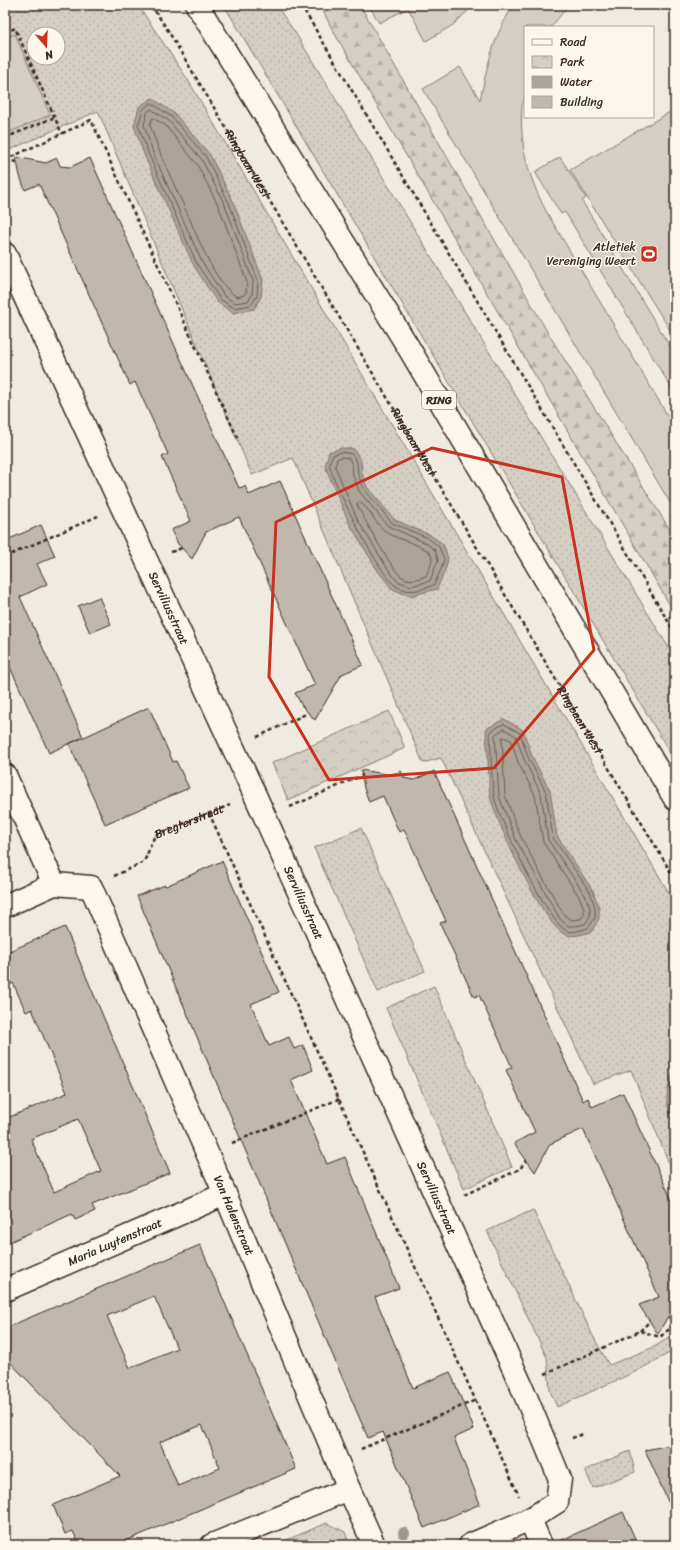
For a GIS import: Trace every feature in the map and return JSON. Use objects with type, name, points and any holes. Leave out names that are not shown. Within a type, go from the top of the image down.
[{"type":"street","name":"RING","points":[[197,5],[407,345],[675,799]]},
{"type":"street","name":"Serviliusstraat","points":[[5,254],[266,818],[440,1205],[560,1479],[557,1502],[530,1519]]},
{"type":"street","points":[[5,775],[54,884]]},
{"type":"street","points":[[5,906],[54,884],[91,887]]},
{"type":"street","name":"Van Halenstraat","points":[[91,887],[208,1154],[374,1545]]},
{"type":"street","name":"Maria Luytenstraat","points":[[5,1290],[225,1194]]},
{"type":"street","points":[[212,1545],[350,1489]]},
{"type":"street","points":[[470,1545],[530,1519],[541,1545]]},
{"type":"path","name":"Ringbaan West","points":[[151,5],[171,36],[675,879]]},
{"type":"path","points":[[301,5],[675,632]]},
{"type":"path","points":[[5,33],[15,28],[62,134]]},
{"type":"path","points":[[5,138],[54,117]]},
{"type":"path","points":[[6,160],[91,120],[239,441]]},
{"type":"path","points":[[6,160],[19,163]]},
{"type":"path","points":[[5,557],[121,505]]},
{"type":"path","points":[[234,748],[308,713]]},
{"type":"path","points":[[266,818],[363,775]]},
{"type":"path","name":"Bregterstraat","points":[[91,887],[144,862],[155,835],[255,795]]},
{"type":"path","points":[[209,813],[530,1519]]},
{"type":"path","points":[[208,1154],[339,1099]]},
{"type":"path","points":[[440,1205],[520,1170],[526,1160]]},
{"type":"path","points":[[520,1385],[640,1331],[649,1322]]},
{"type":"path","points":[[640,1331],[660,1337],[675,1324]]},
{"type":"path","points":[[337,1460],[476,1400]]},
{"type":"highlighted area","points":[[432,448],[562,477],[594,650],[494,768],[329,780],[269,677],[276,522]]},
{"type":"green space","points":[[5,5],[138,5],[188,80],[675,903],[675,1178],[631,1070],[593,1084],[441,758],[423,763],[293,458],[252,475],[98,111],[5,152]]},
{"type":"green space","points":[[224,5],[276,5],[296,34],[675,658],[675,761]]},
{"type":"green space","points":[[320,5],[360,5],[548,333],[675,538],[675,614],[332,29]]},
{"type":"green space","points":[[369,5],[474,5],[453,25],[426,41],[408,8],[379,23]]},
{"type":"green space","points":[[514,5],[569,5],[552,26],[524,26],[524,100],[521,121],[526,161],[546,211],[675,428],[675,511],[423,89],[460,67],[480,100],[492,51],[507,16]]},
{"type":"green space","points":[[15,34],[26,59],[26,66],[29,66],[50,115],[5,134],[5,38]]},
{"type":"green space","name":"Atletiek Vereniging Weert","points":[[675,109],[675,338],[570,170]]},
{"type":"green space","points":[[560,157],[586,198],[582,201],[675,355],[675,394],[565,212],[561,214],[535,172]]},
{"type":"green space","points":[[389,711],[405,748],[288,800],[272,763]]},
{"type":"green space","points":[[361,828],[425,971],[378,992],[314,848]]},
{"type":"green space","points":[[434,986],[512,1167],[464,1189],[386,1008]]},
{"type":"green space","points":[[533,1210],[593,1336],[609,1365],[654,1347],[675,1334],[675,1350],[635,1372],[557,1407],[550,1391],[547,1358],[487,1231]]},
{"type":"green space","points":[[630,1451],[635,1472],[593,1488],[585,1470]]},
{"type":"green space","points":[[327,1523],[345,1532],[350,1545],[281,1545],[284,1541]]},
{"type":"water","points":[[152,98],[175,114],[210,155],[233,201],[263,280],[261,297],[254,309],[233,313],[217,302],[194,266],[145,157],[134,126],[139,107]]},
{"type":"water","points":[[341,448],[354,449],[361,461],[362,473],[367,487],[395,520],[430,535],[443,544],[448,558],[446,568],[437,589],[410,596],[392,589],[378,571],[349,523],[325,466],[329,452]]},
{"type":"water","points":[[504,719],[523,730],[532,756],[550,791],[557,836],[593,891],[599,907],[599,919],[591,932],[570,936],[564,934],[555,926],[533,893],[502,829],[490,794],[486,729]]},
{"type":"water","points":[[675,1069],[675,1125],[669,1110],[667,1097],[669,1084]]},
{"type":"building","points":[[16,157],[46,163],[57,158],[60,166],[70,167],[90,158],[239,488],[245,486],[249,495],[280,481],[363,665],[342,674],[315,720],[302,706],[295,693],[315,685],[239,517],[206,532],[192,559],[178,544],[171,530],[191,521],[162,457],[168,454],[135,382],[130,385],[39,184],[25,190]]},
{"type":"building","points":[[41,525],[55,556],[37,564],[47,584],[20,597],[83,737],[49,753],[5,656],[5,541]]},
{"type":"building","points":[[99,597],[111,624],[90,633],[78,606]]},
{"type":"building","points":[[149,707],[173,762],[176,761],[189,788],[105,824],[69,744]]},
{"type":"building","points":[[361,770],[391,775],[401,771],[404,778],[414,780],[434,771],[583,1101],[588,1098],[592,1107],[623,1093],[675,1207],[675,1332],[668,1316],[658,1334],[639,1305],[659,1297],[583,1129],[550,1144],[535,1172],[514,1143],[535,1132],[506,1070],[512,1067],[479,995],[474,997],[440,923],[446,921],[404,829],[399,832],[383,796],[369,802],[364,788]]},
{"type":"building","points":[[222,861],[279,992],[251,1004],[269,1046],[289,1037],[294,1049],[303,1045],[313,1070],[291,1080],[327,1164],[345,1157],[399,1288],[375,1297],[413,1388],[450,1372],[474,1429],[454,1438],[480,1504],[424,1528],[383,1432],[368,1438],[137,896],[165,885],[166,886]]},
{"type":"building","points":[[65,927],[170,1173],[92,1205],[95,1211],[75,1220],[72,1214],[5,1244],[5,1119],[67,1093],[32,1009],[26,1012],[13,983],[5,987],[5,953]],"holes":[[[78,1119],[101,1171],[54,1192],[31,1139]]]},
{"type":"building","points":[[200,1245],[296,1469],[116,1545],[79,1545],[73,1531],[65,1534],[53,1505],[120,1476],[5,1357],[5,1328]],"holes":[[[154,1296],[177,1348],[130,1368],[107,1316]],[[202,1425],[220,1468],[178,1486],[160,1442]]]},
{"type":"building","points":[[675,1444],[675,1517],[645,1450]]},
{"type":"building","points":[[623,1512],[638,1545],[553,1545],[553,1544]]},
{"type":"place","name":"Atletiek Vereniging Weert","points":[[649,254]]}]
